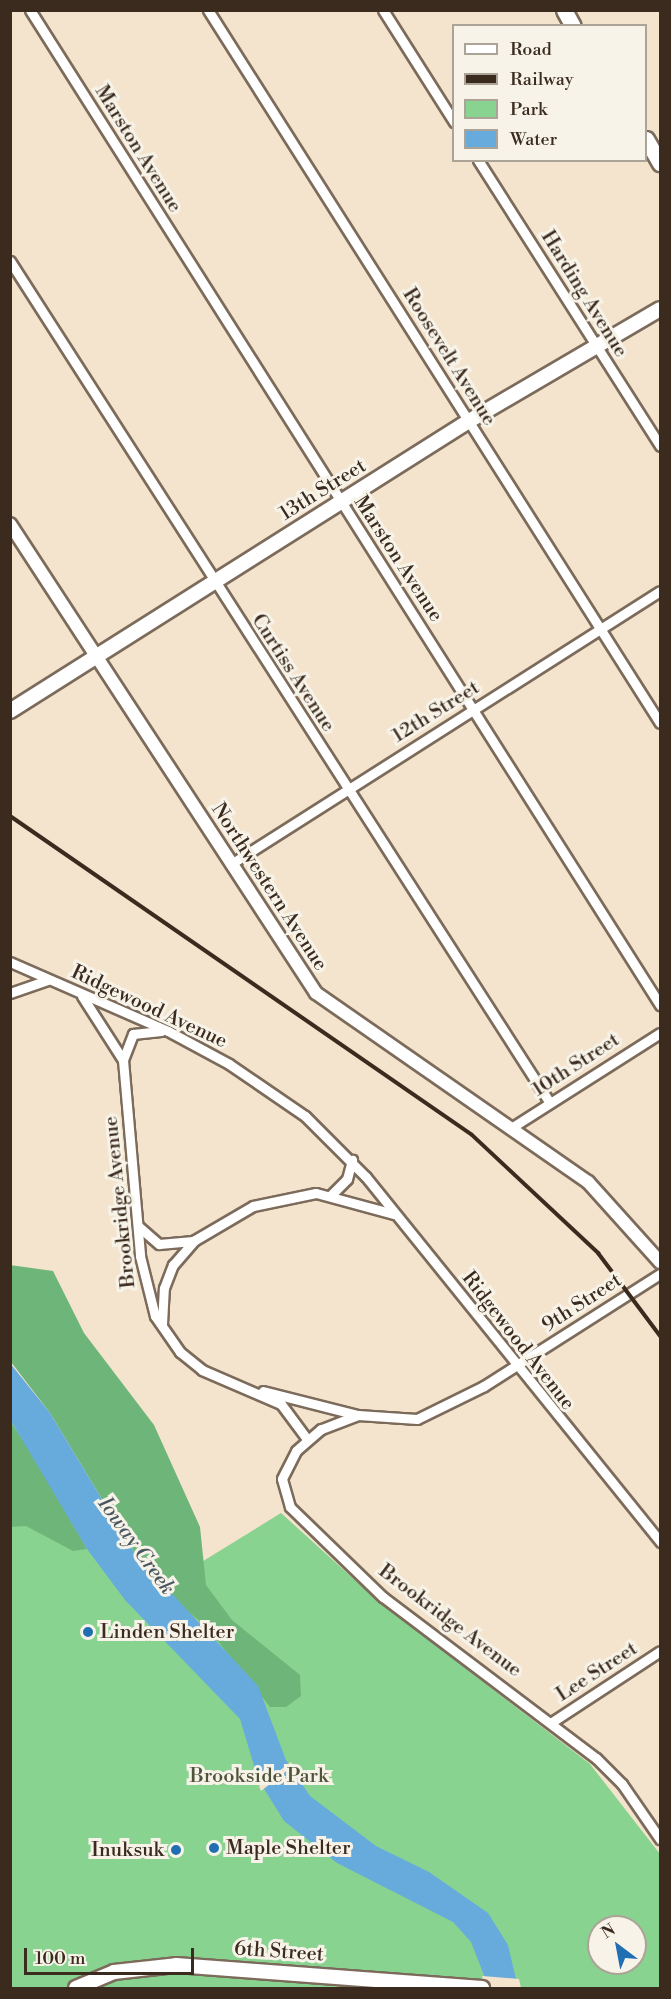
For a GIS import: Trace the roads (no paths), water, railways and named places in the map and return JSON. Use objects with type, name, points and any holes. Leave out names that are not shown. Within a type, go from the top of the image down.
[{"type":"main road","points":[[564,10],[572,24]]},
{"type":"main road","points":[[647,142],[660,163]]},
{"type":"main road","name":"13th Street","points":[[10,711],[469,421],[660,309]]},
{"type":"main road","name":"6th Street","points":[[76,1989],[114,1972],[176,1965],[482,1989]]},
{"type":"street","name":"Marston Avenue","points":[[30,10],[340,503],[660,1005]]},
{"type":"street","name":"Roosevelt Avenue","points":[[208,10],[660,723]]},
{"type":"street","points":[[383,10],[452,120]]},
{"type":"street","name":"Harding Avenue","points":[[479,162],[660,446]]},
{"type":"street","name":"Curtiss Avenue","points":[[10,261],[213,583],[550,1103]]},
{"type":"street","name":"Northwestern Avenue","points":[[10,524],[94,658],[316,993],[511,1128],[617,1207],[660,1262]]},
{"type":"street","name":"12th Street","points":[[231,864],[660,591]]},
{"type":"street","name":"Ridgewood Avenue","points":[[10,962],[82,996],[168,1031],[268,1089],[352,1160],[516,1367],[660,1542]]},
{"type":"street","points":[[10,993],[26,983],[49,980]]},
{"type":"street","name":"Brookridge Avenue","points":[[82,996],[123,1060],[145,1286],[163,1329],[202,1370],[255,1390],[281,1404],[307,1439],[282,1479],[291,1507],[383,1597],[552,1722],[622,1784],[660,1839]]},
{"type":"street","points":[[123,1060],[133,1034],[168,1031]]},
{"type":"street","name":"10th Street","points":[[511,1128],[660,1032]]},
{"type":"street","points":[[330,1196],[343,1186],[352,1160]]},
{"type":"street","points":[[163,1329],[164,1288],[173,1265],[195,1240],[253,1206],[283,1196],[330,1196],[395,1215]]},
{"type":"street","points":[[138,1226],[159,1244],[195,1240]]},
{"type":"street","name":"9th Street","points":[[255,1390],[358,1414],[417,1419],[516,1367],[660,1275]]},
{"type":"street","points":[[307,1439],[358,1414]]},
{"type":"street","name":"Lee Street","points":[[552,1722],[660,1651]]},
{"type":"water","name":"Ioway Creek","points":[[10,1363],[50,1413],[135,1554],[258,1686],[286,1760],[310,1796],[376,1846],[429,1872],[488,1913],[508,1945],[518,1988],[489,1988],[471,1942],[453,1922],[337,1863],[284,1821],[258,1779],[240,1719],[125,1600],[87,1549],[11,1421]]},
{"type":"railway","points":[[10,816],[472,1135],[598,1253],[660,1336]]},
{"type":"place","name":"Linden Shelter","points":[[88,1632]]},
{"type":"place","name":"Maple Shelter","points":[[214,1848]]},
{"type":"place","name":"Inuksuk","points":[[176,1850]]},
{"type":"park label","name":"Brookside Park","points":[[259,1776]]}]
